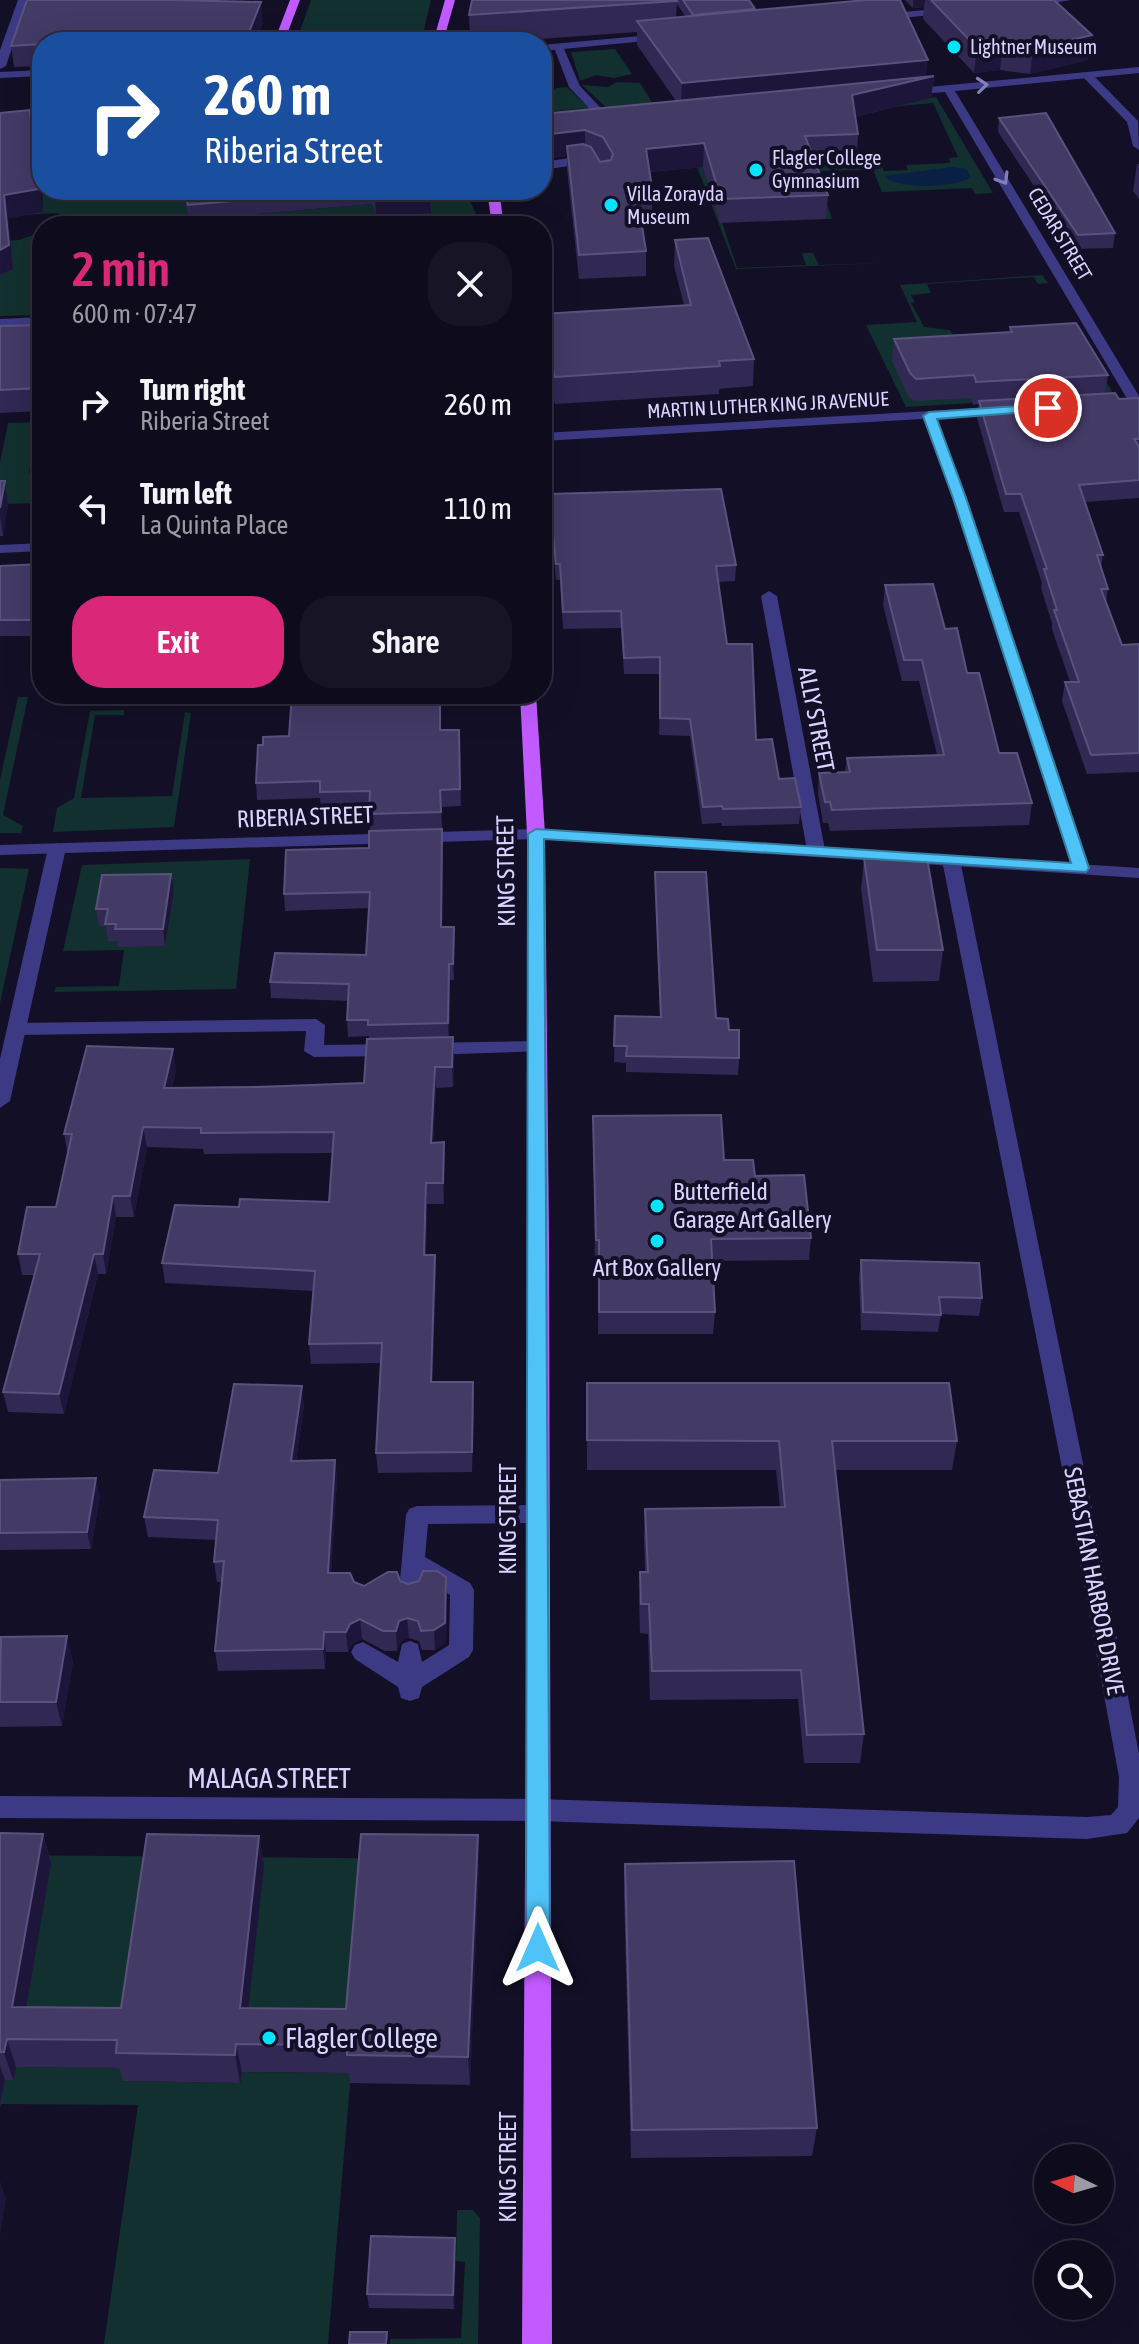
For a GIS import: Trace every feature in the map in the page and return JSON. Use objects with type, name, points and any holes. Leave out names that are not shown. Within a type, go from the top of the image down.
[{"type":"main road","points":[[283,32],[295,0]]},
{"type":"main road","points":[[442,32],[450,0]]},
{"type":"main road","name":"KING STREET","points":[[529,704],[536,834],[537,2344]]},
{"type":"street","points":[[0,66],[23,0]]},
{"type":"street","points":[[921,0],[933,13]]},
{"type":"street","points":[[1022,4],[1066,0]]},
{"type":"street","points":[[873,18],[963,10]]},
{"type":"street","points":[[552,47],[674,36]]},
{"type":"street","points":[[557,47],[565,55],[573,86],[598,108],[607,121]]},
{"type":"street","points":[[888,94],[1139,70]]},
{"type":"street","points":[[0,75],[32,73]]},
{"type":"street","points":[[1087,75],[1136,122],[1139,146]]},
{"type":"street","name":"CEDAR STREET","points":[[948,88],[1138,402]]},
{"type":"street","points":[[593,122],[621,119]]},
{"type":"street","points":[[552,165],[584,160],[598,166],[604,179]]},
{"type":"street","points":[[0,323],[32,321]]},
{"type":"street","points":[[1120,403],[1138,402]]},
{"type":"street","name":"MARTIN LUTHER KING JR AVENUE","points":[[552,436],[1025,409]]},
{"type":"street","points":[[929,416],[960,498],[1081,868]]},
{"type":"street","points":[[0,549],[32,547]]},
{"type":"street","name":"ALLY STREET","points":[[769,596],[816,850]]},
{"type":"street","name":"RIBERIA STREET","points":[[0,850],[536,834],[1139,873]]},
{"type":"street","points":[[0,1101],[57,848]]},
{"type":"street","name":"SEBASTIAN HARBOR DRIVE","points":[[538,1810],[1087,1828],[1118,1825],[1130,1810],[1131,1777],[1077,1488],[951,860]]},
{"type":"street","points":[[16,1029],[316,1025],[314,1051],[537,1047]]},
{"type":"street","points":[[411,1591],[417,1515],[538,1514]]},
{"type":"street","points":[[390,1577],[413,1561]]},
{"type":"street","points":[[410,1687],[461,1650],[462,1590],[413,1561]]},
{"type":"street","points":[[410,1651],[410,1687]]},
{"type":"street","points":[[363,1652],[410,1687]]},
{"type":"street","name":"MALAGA STREET","points":[[0,1807],[538,1810]]},
{"type":"green space","points":[[311,0],[431,0],[423,32],[300,32]]},
{"type":"green space","points":[[615,49],[632,74],[614,78],[596,75],[580,81],[571,52]]},
{"type":"green space","points":[[617,82],[640,83],[656,109],[609,110],[582,85],[608,87]]},
{"type":"green space","points":[[567,87],[589,108],[552,111],[552,91]]},
{"type":"green space","points":[[936,97],[993,193],[975,194],[972,188],[882,192],[873,170],[816,171],[832,219],[826,219],[801,151],[830,158],[877,156],[884,171],[908,170],[906,165],[950,163],[949,158],[958,157],[933,103],[880,108],[876,103]]},
{"type":"green space","points":[[681,125],[694,136],[737,268],[806,265],[802,253],[813,253],[819,265],[887,263],[736,269]]},
{"type":"green space","points":[[43,200],[184,200],[188,216],[22,215],[43,211]]},
{"type":"green space","points":[[405,200],[470,200],[476,214],[476,216],[379,216]]},
{"type":"green space","points":[[372,204],[377,216],[248,216],[255,214]]},
{"type":"green space","points":[[32,235],[32,315],[0,316],[0,241]]},
{"type":"green space","points":[[1042,275],[1048,283],[1038,284],[1034,277],[927,284],[931,293],[911,295],[915,302],[911,303],[924,327],[950,330],[956,342],[1072,325],[1112,391],[1105,395],[906,407],[866,325],[917,322],[900,285]]},
{"type":"green space","points":[[32,422],[29,473],[32,473],[32,503],[0,504],[0,463],[8,423]]},
{"type":"green space","points":[[18,697],[28,697],[3,815],[23,826],[21,833],[0,833],[0,780]]},
{"type":"green space","points":[[124,710],[124,715],[95,715],[81,798],[172,796],[185,712],[191,713],[174,827],[53,832],[57,808],[74,798],[90,711]]},
{"type":"green space","points":[[250,859],[236,989],[54,992],[56,987],[119,986],[124,950],[63,951],[82,865]]},
{"type":"green space","points":[[0,868],[29,869],[0,1003]]},
{"type":"green space","points":[[0,1855],[454,1859],[350,2037],[245,2036],[264,1865],[153,1864],[128,2036],[21,2036],[51,1864],[0,1863]]},
{"type":"green space","points":[[16,2067],[124,2068],[123,2081],[240,2083],[242,2072],[351,2073],[328,2344],[104,2344],[138,2105],[1,2104],[0,2107],[0,2080],[13,2080]]},
{"type":"green space","points":[[457,2210],[473,2210],[480,2218],[478,2344],[390,2344],[390,2339],[461,2338],[465,2262],[456,2261]]},
{"type":"water","points":[[952,167],[966,169],[971,177],[926,186],[901,184],[884,176]]},
{"type":"building","points":[[27,0],[261,2],[249,32],[32,32],[32,45],[11,46]]},
{"type":"building","points":[[472,0],[676,0],[677,1],[469,15]]},
{"type":"building","points":[[683,0],[749,0],[755,9],[693,15]]},
{"type":"building","points":[[866,0],[900,0],[928,60],[682,83],[637,21]]},
{"type":"building","points":[[931,0],[1054,0],[1092,35],[1033,49],[1003,45],[977,48]]},
{"type":"building","points":[[934,76],[852,95],[858,134],[805,136],[828,195],[721,199],[704,143],[646,149],[652,188],[636,188],[646,251],[579,255],[567,146],[583,144],[591,147],[600,162],[611,160],[613,154],[603,137],[585,130],[552,134],[552,113]]},
{"type":"building","points":[[30,110],[32,190],[4,195],[9,245],[0,250],[0,113]]},
{"type":"building","points":[[1046,113],[1115,233],[1078,235],[999,118]]},
{"type":"building","points":[[187,200],[244,200],[188,205]]},
{"type":"building","points":[[708,238],[754,359],[719,361],[720,366],[555,377],[552,366],[552,313],[691,305],[675,240]]},
{"type":"building","points":[[1076,323],[1108,375],[976,382],[974,375],[916,379],[894,339],[1012,332],[1010,327]]},
{"type":"building","points":[[32,325],[32,388],[0,390],[0,326]]},
{"type":"building","points":[[1115,393],[1119,399],[1139,398],[1139,439],[1134,439],[1139,447],[1139,480],[1079,485],[1103,555],[1097,555],[1108,589],[1101,589],[1122,645],[1139,644],[1139,753],[1091,755],[1065,682],[1079,682],[1054,610],[1057,610],[1044,569],[1047,569],[1021,494],[1006,494],[979,401]]},
{"type":"building","points":[[0,481],[5,481],[0,508]]},
{"type":"building","points":[[721,489],[736,565],[716,566],[727,644],[752,644],[756,740],[772,739],[779,779],[795,778],[801,807],[703,807],[690,719],[660,718],[660,657],[624,658],[621,611],[563,612],[560,564],[556,564],[552,524],[552,494]]},
{"type":"building","points":[[32,564],[32,620],[0,620],[0,566]]},
{"type":"building","points":[[933,584],[945,629],[957,628],[967,673],[979,673],[999,753],[1017,753],[1032,803],[832,810],[830,802],[825,802],[819,773],[850,772],[847,758],[944,755],[922,660],[904,660],[885,585]]},
{"type":"building","points":[[291,704],[440,704],[440,730],[459,730],[460,789],[440,790],[441,812],[369,814],[370,791],[320,792],[320,781],[256,783],[258,745],[263,745],[263,737],[289,736]]},
{"type":"building","points":[[442,829],[441,927],[454,927],[453,964],[449,964],[448,1023],[368,1025],[368,1020],[347,1020],[349,984],[270,982],[275,953],[366,955],[370,892],[284,894],[286,850],[369,848],[369,831]]},
{"type":"building","points":[[864,858],[927,858],[943,950],[877,950]]},
{"type":"building","points":[[655,872],[706,872],[716,1018],[728,1019],[729,1030],[739,1030],[739,1058],[626,1056],[627,1046],[614,1046],[615,1016],[661,1017]]},
{"type":"building","points":[[171,874],[163,929],[115,929],[116,924],[105,924],[108,909],[96,909],[102,875]]},
{"type":"building","points":[[453,1037],[452,1067],[435,1067],[431,1143],[444,1142],[443,1183],[426,1183],[424,1255],[435,1255],[431,1382],[473,1382],[472,1452],[376,1453],[382,1343],[309,1344],[315,1271],[162,1263],[175,1205],[239,1207],[240,1199],[329,1202],[334,1132],[201,1133],[201,1128],[143,1127],[130,1196],[113,1196],[103,1254],[94,1254],[59,1394],[3,1392],[40,1254],[18,1254],[27,1207],[56,1207],[72,1134],[64,1134],[87,1046],[173,1049],[164,1088],[259,1087],[364,1083],[367,1039]]},
{"type":"building","points":[[721,1115],[724,1160],[753,1160],[755,1176],[804,1175],[811,1238],[711,1239],[715,1312],[599,1312],[593,1116]]},
{"type":"building","points":[[861,1260],[979,1263],[982,1298],[939,1297],[941,1315],[863,1312]]},
{"type":"building","points":[[587,1383],[949,1383],[957,1441],[832,1441],[864,1734],[807,1735],[801,1670],[652,1671],[649,1604],[641,1604],[640,1572],[648,1572],[645,1509],[785,1507],[779,1441],[587,1440]]},
{"type":"building","points":[[234,1384],[302,1386],[291,1461],[335,1460],[328,1573],[350,1573],[354,1582],[364,1586],[388,1572],[397,1572],[400,1581],[408,1584],[419,1581],[423,1571],[437,1571],[446,1577],[445,1623],[434,1630],[421,1631],[418,1621],[407,1618],[399,1621],[396,1631],[383,1631],[360,1619],[350,1624],[346,1632],[324,1632],[323,1649],[215,1651],[224,1561],[214,1562],[218,1520],[144,1517],[154,1470],[218,1473]]},
{"type":"building","points":[[96,1478],[87,1532],[0,1533],[0,1480]]},
{"type":"building","points":[[67,1636],[56,1702],[0,1702],[1,1637]]},
{"type":"building","points":[[0,1833],[43,1834],[12,2007],[121,2008],[147,1834],[259,1836],[240,2008],[346,2009],[361,1834],[478,1835],[468,2057],[347,2055],[347,2045],[236,2044],[235,2055],[116,2053],[117,2040],[7,2039],[4,2052],[0,2052]]},
{"type":"building","points":[[794,1861],[817,2128],[632,2130],[625,1864]]},
{"type":"building","points":[[371,2236],[455,2238],[453,2295],[367,2294]]},
{"type":"building","points":[[350,2332],[387,2332],[386,2344],[349,2344]]},
{"type":"place","name":"Lightner Museum","points":[[954,47]]},
{"type":"place","name":"Flagler College Gymnasium","points":[[756,170]]},
{"type":"place","name":"Villa Zorayda Museum","points":[[611,205]]},
{"type":"place","name":"Butterfield Garage Art Gallery","points":[[657,1206]]},
{"type":"place","name":"Art Box Gallery","points":[[657,1241]]},
{"type":"place","name":"Flagler College","points":[[269,2038]]},
{"type":"route","points":[[538,1948],[536,834],[1081,868],[960,498],[929,416],[1048,408]]}]
